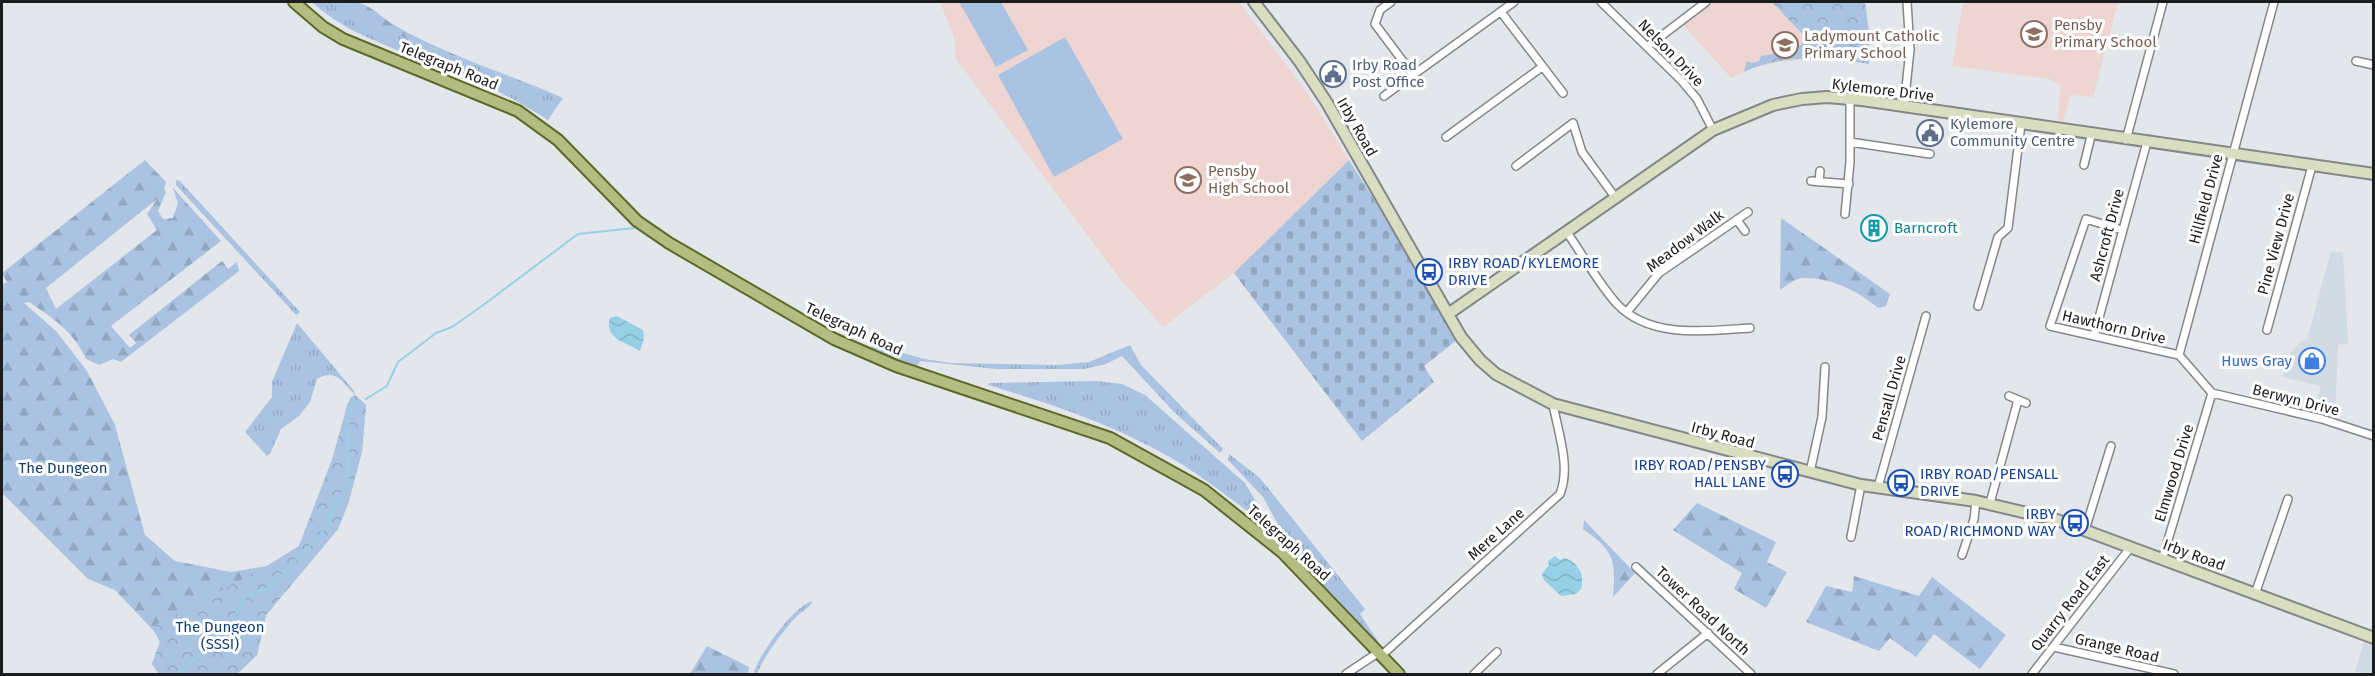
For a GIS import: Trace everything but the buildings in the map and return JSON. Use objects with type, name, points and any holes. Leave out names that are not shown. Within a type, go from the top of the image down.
[{"type":"main road","name":"Telegraph Road","points":[[294,2],[323,27],[343,39],[518,111],[558,140],[637,221],[678,249],[834,339],[896,366],[1110,438],[1204,490],[1282,552],[1399,675]]},
{"type":"street","name":"Irby Road","points":[[1254,2],[1300,62],[1327,103],[1461,337],[1480,360],[1496,374],[1553,404],[1810,472],[1862,485],[1977,501],[2057,520],[2373,638]]},
{"type":"street","points":[[1391,2],[1380,10],[1375,24],[1414,76]]},
{"type":"street","points":[[1384,96],[1514,2]]},
{"type":"street","name":"Nelson Drive","points":[[1601,2],[1696,99],[1713,130]]},
{"type":"street","points":[[1647,47],[1706,2]]},
{"type":"street","points":[[1904,106],[1910,50],[1907,2]]},
{"type":"street","points":[[2126,140],[2163,2]]},
{"type":"street","name":"Hillfield Drive","points":[[2179,355],[2274,2]]},
{"type":"street","points":[[1501,12],[1563,93]]},
{"type":"street","points":[[2356,61],[2373,65]]},
{"type":"street","points":[[1446,136],[1542,67]]},
{"type":"street","name":"Kylemore Drive","points":[[1448,314],[1713,130],[1773,105],[1827,97],[1904,106],[2091,135],[2271,158],[2373,174]]},
{"type":"street","points":[[1845,214],[1849,184],[1850,100]]},
{"type":"street","points":[[1516,166],[1574,123],[1582,152],[1615,196]]},
{"type":"street","points":[[1978,306],[1998,237],[2008,228],[2021,124]]},
{"type":"street","points":[[2084,165],[2091,135]]},
{"type":"street","points":[[1850,142],[1930,154]]},
{"type":"street","name":"Ashcroft Drive","points":[[2094,336],[2147,142]]},
{"type":"street","name":"Pine View Drive","points":[[2266,330],[2312,166]]},
{"type":"street","points":[[1820,171],[1815,181],[1849,184]]},
{"type":"street","name":"Meadow Walk","points":[[1627,312],[1659,273],[1748,212]]},
{"type":"street","name":"Meadow Walk","points":[[1737,219],[1745,231]]},
{"type":"street","name":"Hawthorn Drive","points":[[2122,230],[2086,219],[2050,326],[2179,355]]},
{"type":"street","points":[[1566,231],[1617,304],[1655,327],[1750,328]]},
{"type":"street","name":"Pensall Drive","points":[[1878,487],[1926,316]]},
{"type":"street","points":[[2179,355],[2212,393]]},
{"type":"street","points":[[1810,472],[1822,417],[1826,367]]},
{"type":"street","name":"Berwyn Drive","points":[[2212,393],[2322,419],[2373,436]]},
{"type":"street","name":"Elmwood Drive","points":[[2162,560],[2212,393]]},
{"type":"street","points":[[2009,396],[2026,403]]},
{"type":"street","points":[[1990,504],[2018,400]]},
{"type":"street","name":"Mere Lane","points":[[1346,675],[1380,654],[1560,494],[1564,484],[1564,465],[1553,404]]},
{"type":"street","points":[[2085,530],[2111,446]]},
{"type":"street","points":[[1851,537],[1862,485]]},
{"type":"street","points":[[2255,594],[2288,499]]},
{"type":"street","points":[[1962,555],[1974,519],[1977,501]]},
{"type":"street","name":"Quarry Road East","points":[[2032,675],[2130,548]]},
{"type":"street","name":"Tower Road North","points":[[1636,567],[1751,675]]},
{"type":"street","points":[[1657,675],[1707,633]]},
{"type":"street","name":"Grange Road","points":[[2054,647],[2174,675]]},
{"type":"street","points":[[1474,675],[1497,652]]},
{"type":"shaded area","name":"Pensby High School","points":[[940,2],[1239,2],[1306,91],[1349,160],[1234,273],[1163,327],[1121,280],[956,59],[954,37]]},
{"type":"shaded area","name":"Ladymount Catholic Primary School","points":[[1714,2],[1865,2],[1869,32],[1869,64],[1835,58],[1784,61],[1755,67],[1731,78],[1683,25]]},
{"type":"shaded area","name":"Pensby Primary School","points":[[1963,2],[2118,2],[2093,97],[2071,95],[2063,120],[2057,119],[2061,86],[2050,79],[1952,66]]},
{"type":"shaded area","points":[[2331,251],[2343,253],[2348,343],[2338,345],[2335,416],[2314,413],[2321,386],[2283,377],[2285,369],[2289,369],[2288,356],[2302,340],[2307,340]]},
{"type":"shaded area","points":[[2364,642],[2373,645],[2373,674],[2355,672]]},
{"type":"green space","points":[[312,2],[347,2],[379,28],[563,98],[548,120],[481,83],[362,35],[327,15]]},
{"type":"green space","points":[[347,2],[367,6],[394,25],[435,46],[563,98],[379,28]]},
{"type":"green space","points":[[959,2],[1001,2],[1028,50],[996,67]]},
{"type":"green space","points":[[1772,2],[1865,2],[1869,32],[1869,64],[1821,59],[1789,60],[1759,66],[1744,72],[1747,61],[1752,63],[1759,61],[1761,56],[1787,51],[1790,54],[1807,39]]},
{"type":"green space","points":[[1065,37],[1123,139],[1054,177],[998,75]]},
{"type":"green space","name":"The Dungeon","points":[[145,160],[166,182],[164,189],[166,192],[158,211],[163,219],[173,218],[178,203],[173,188],[221,241],[111,326],[130,348],[136,343],[129,335],[222,261],[228,269],[237,262],[239,271],[121,362],[113,359],[99,365],[86,359],[81,349],[62,326],[29,302],[24,303],[56,331],[87,371],[115,425],[145,535],[175,561],[231,572],[267,566],[299,546],[332,460],[350,398],[355,395],[366,405],[362,451],[349,501],[338,529],[266,615],[257,655],[237,674],[159,674],[152,664],[160,642],[154,631],[115,590],[88,579],[2,493],[2,285],[7,282],[2,273]],"holes":[[[157,199],[147,214],[157,230],[56,309],[46,288]]]},
{"type":"green space","points":[[1349,160],[1461,337],[1424,366],[1434,382],[1362,441],[1234,273]]},
{"type":"green space","points":[[176,180],[180,181],[300,312],[296,315],[176,185]]},
{"type":"green space","points":[[1781,218],[1890,294],[1886,306],[1878,308],[1862,296],[1825,280],[1798,279],[1780,290]]},
{"type":"green space","points":[[297,323],[355,395],[334,376],[323,376],[317,379],[310,402],[299,416],[281,429],[267,456],[245,432],[272,397],[272,382]]},
{"type":"green space","points":[[872,344],[924,359],[951,363],[1056,365],[1089,362],[1130,345],[1141,365],[1223,449],[1220,453],[1174,412],[1122,356],[1106,364],[1084,369],[996,369],[920,361],[917,366],[871,349]]},
{"type":"green space","points":[[1097,381],[1122,384],[1145,395],[1245,483],[1272,529],[1206,480],[1137,440],[1063,409],[988,385],[989,383]]},
{"type":"green space","name":"The Dungeon (SSSI)","points":[[355,395],[366,405],[362,451],[349,501],[338,529],[266,615],[257,655],[237,674],[159,674],[152,664],[160,642],[155,625],[267,566],[299,546],[332,460],[348,402]]},
{"type":"green space","points":[[1229,454],[1260,478],[1365,609],[1360,614],[1381,646],[1284,548],[1280,539],[1281,530],[1263,497],[1228,460]]},
{"type":"green space","points":[[1697,503],[1776,542],[1767,562],[1787,572],[1766,608],[1734,589],[1742,573],[1673,530]]},
{"type":"green space","points":[[1584,520],[1635,573],[1613,597],[1614,573],[1611,557],[1601,544],[1583,529]]},
{"type":"green space","points":[[1854,576],[1919,596],[1932,577],[2006,635],[1980,669],[1934,634],[1916,657],[1890,638],[1879,651],[1806,622],[1826,586],[1852,592]]},
{"type":"green space","points":[[812,601],[779,637],[757,674],[754,672],[763,653],[778,632],[795,612]]},
{"type":"green space","points":[[707,646],[749,667],[748,674],[690,674]]},
{"type":"water","points":[[617,316],[643,330],[644,339],[640,351],[617,339],[610,331],[610,318]]},
{"type":"water","points":[[1555,556],[1560,560],[1565,558],[1570,560],[1580,570],[1582,584],[1576,594],[1561,596],[1544,580],[1542,574],[1549,565],[1548,561]]},
{"type":"waterway","points":[[366,399],[387,386],[398,362],[436,333],[452,327],[486,303],[578,234],[634,228]]},
{"type":"waterway","points":[[177,674],[224,634],[246,597],[269,588],[320,535],[348,481],[348,417],[353,403],[358,401]]},
{"type":"place","name":"Pensby Primary School","points":[[2034,34]]},
{"type":"place","name":"Ladymount Catholic Primary School","points":[[1785,45]]},
{"type":"place","name":"Irby Road Post Office","points":[[1333,74]]},
{"type":"place","name":"Kylemore Community Centre","points":[[1930,133]]},
{"type":"place","name":"Pensby High School","points":[[1188,180]]},
{"type":"place","name":"Barncroft","points":[[1874,228]]},
{"type":"place","name":"IRBY ROAD/KYLEMORE DRIVE","points":[[1429,272]]},
{"type":"place","name":"Huws Gray","points":[[2312,361]]},
{"type":"place","name":"IRBY ROAD/PENSBY HALL LANE","points":[[1785,474]]},
{"type":"place","name":"IRBY ROAD/PENSALL DRIVE","points":[[1901,483]]},
{"type":"place","name":"IRBY ROAD/RICHMOND WAY","points":[[2075,523]]}]
